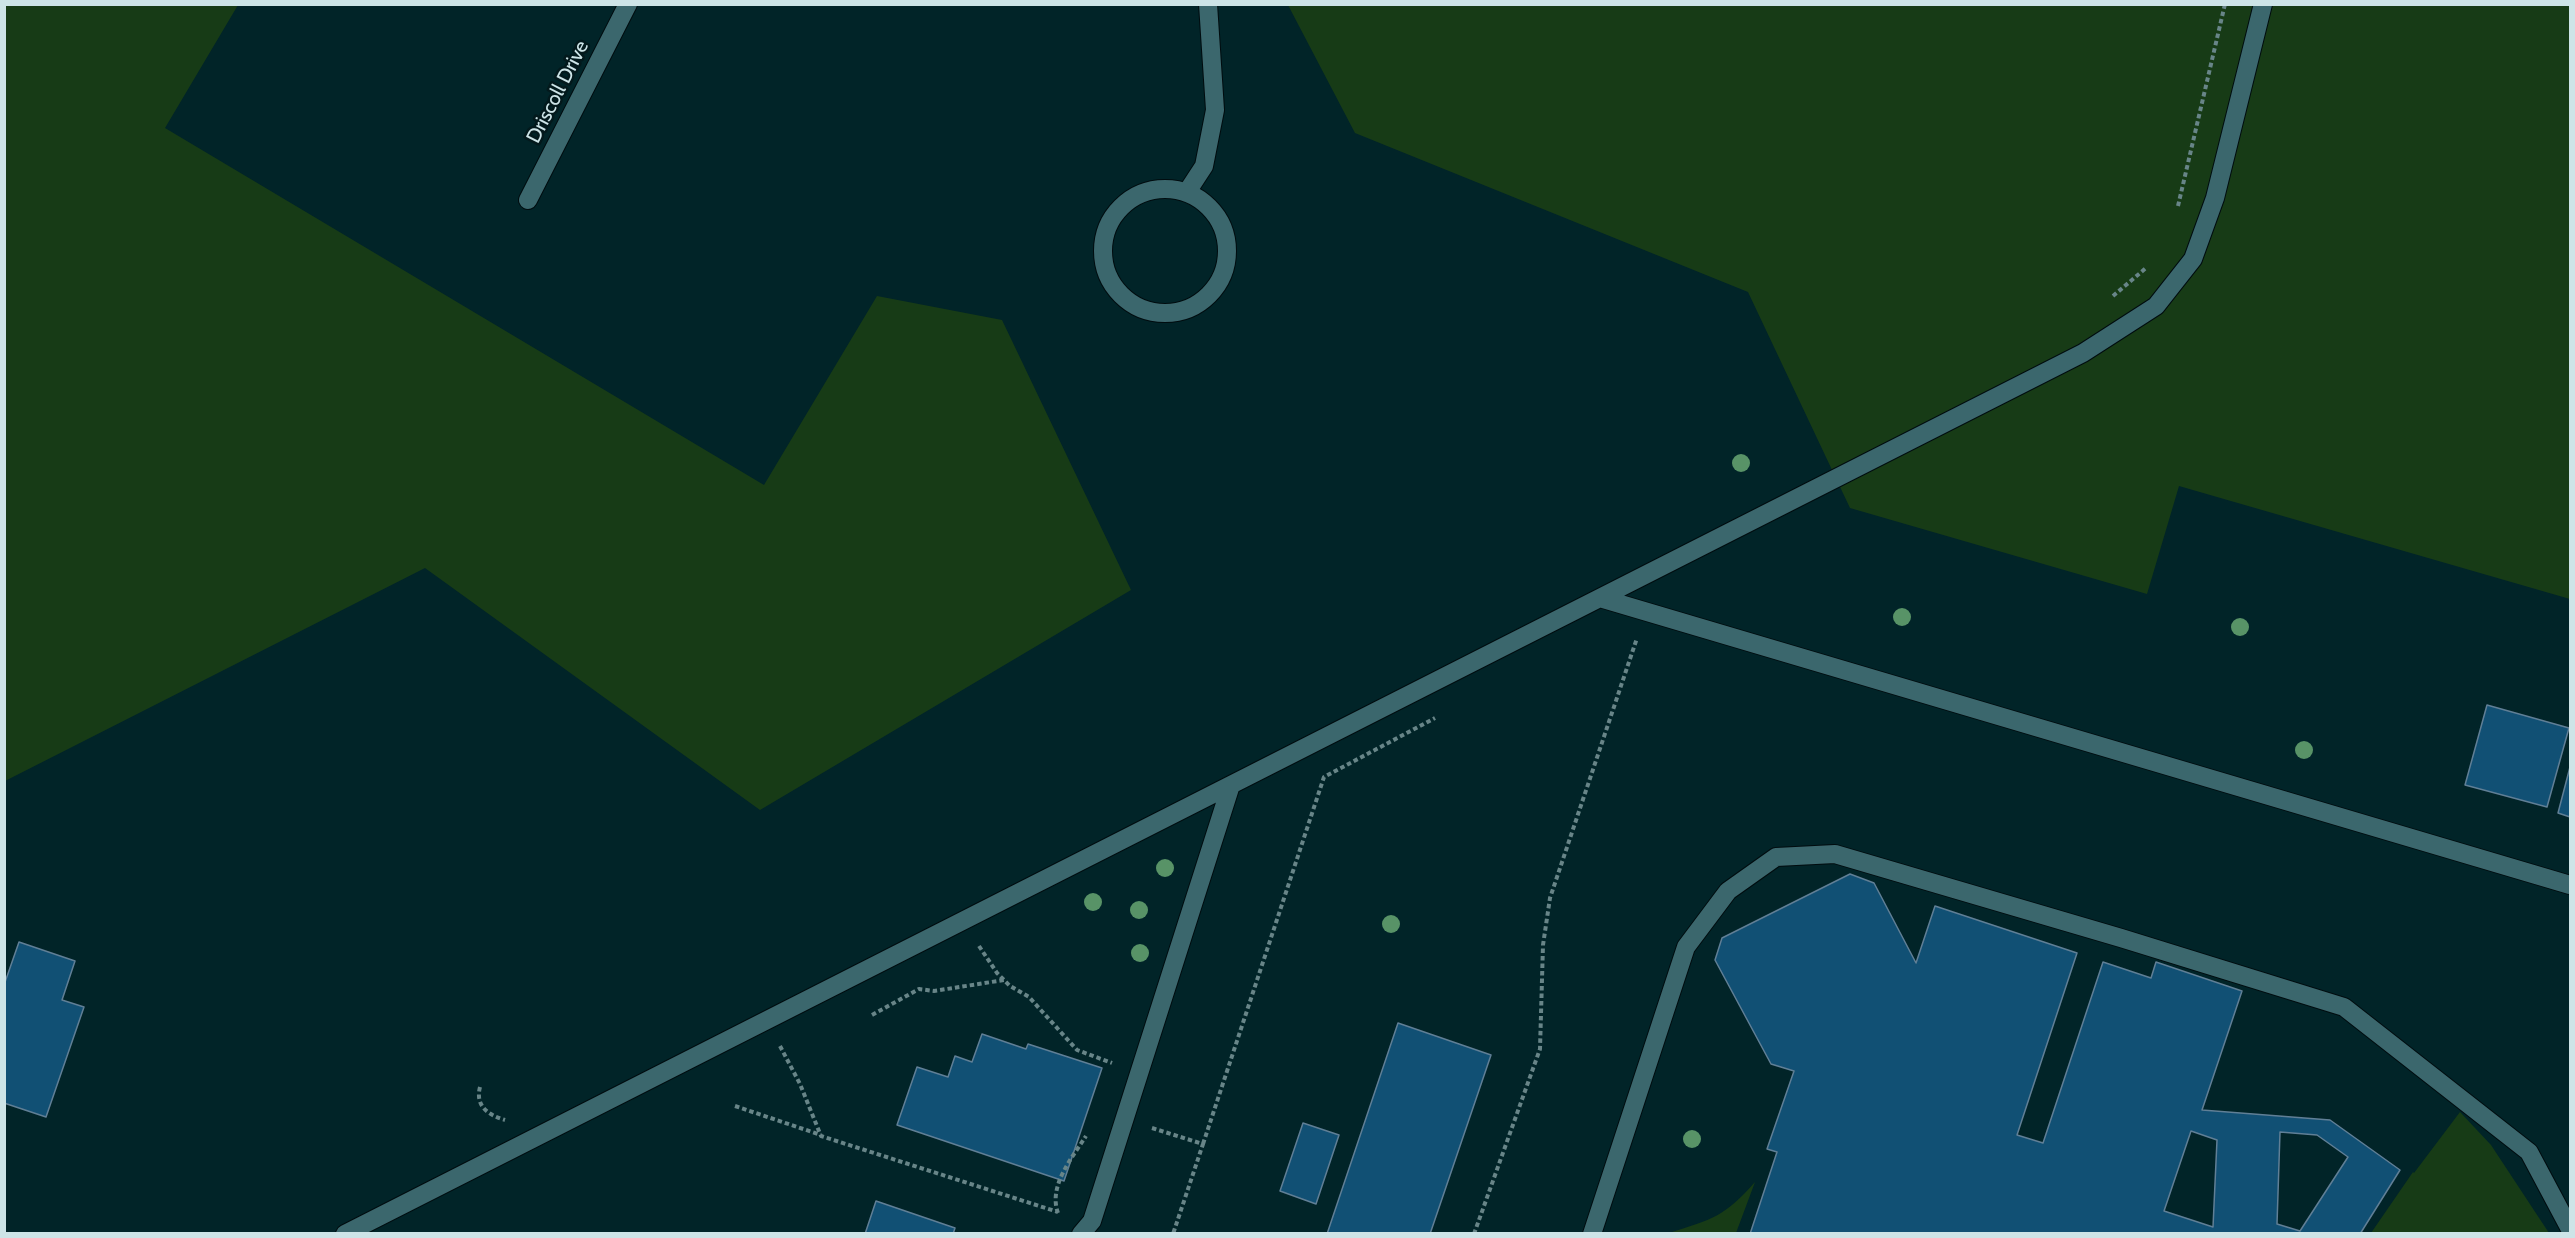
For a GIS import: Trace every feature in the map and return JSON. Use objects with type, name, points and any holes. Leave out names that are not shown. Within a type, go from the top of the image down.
[{"type":"street","name":"Driscoll Drive","points":[[528,200],[628,4]]},
{"type":"street","points":[[1187,192],[1204,166],[1215,110],[1208,4]]},
{"type":"street","points":[[345,1233],[2083,353],[2156,306],[2193,259],[2215,198],[2263,4]]},
{"type":"street","points":[[1168,188],[1187,192],[1204,201],[1217,216],[1226,234],[1228,253],[1224,273],[1215,290],[1200,304],[1182,311],[1162,314],[1143,310],[1126,300],[1113,286],[1104,268],[1102,249],[1106,229],[1116,212],[1130,199],[1148,190],[1168,188]]},
{"type":"street","points":[[1600,598],[2571,885]]},
{"type":"street","points":[[1091,1229],[1232,785]]},
{"type":"street","points":[[1592,1233],[1686,947],[1728,891],[1776,857],[1835,854],[2121,938],[2344,1007],[2529,1152],[2571,1229]]},
{"type":"path","points":[[2178,207],[2225,4]]},
{"type":"path","points":[[2104,302],[2149,266]]},
{"type":"path","points":[[1474,1233],[1540,1049],[1542,956],[1550,898],[1646,612]]},
{"type":"path","points":[[1203,1144],[1324,777],[1438,716]]},
{"type":"path","points":[[964,920],[997,973],[1029,997],[1077,1050],[1116,1064],[1113,1073]]},
{"type":"path","points":[[873,1015],[919,989],[934,991],[1004,980]]},
{"type":"path","points":[[766,1020],[800,1083],[821,1136]]},
{"type":"path","points":[[735,1106],[1058,1212]]},
{"type":"green space","points":[[5,4],[238,5],[165,128],[764,485],[877,296],[1002,320],[1131,590],[760,810],[425,568],[5,781]]},
{"type":"green space","points":[[1288,5],[2570,5],[2570,599],[2179,486],[2147,594],[1850,508],[1748,292],[1355,133]]},
{"type":"green space","points":[[2460,1112],[2491,1145],[2549,1233],[2371,1233],[2413,1172]]},
{"type":"green space","points":[[1755,1182],[1736,1233],[1669,1233],[1707,1220],[1726,1210]]},
{"type":"building","points":[[2487,705],[2569,728],[2547,807],[2465,785]]},
{"type":"building","points":[[2570,767],[2570,817],[2558,813]]},
{"type":"building","points":[[1850,874],[1874,883],[1916,963],[1935,906],[2077,953],[2017,1135],[2043,1143],[2103,962],[2151,978],[2156,962],[2242,991],[2202,1110],[2330,1120],[2400,1170],[2360,1234],[1750,1234],[1777,1152],[1767,1149],[1794,1071],[1771,1064],[1715,960],[1722,938]],"holes":[[[2191,1131],[2217,1140],[2213,1227],[2164,1211]],[[2280,1132],[2317,1135],[2348,1157],[2300,1231],[2277,1224]]]},
{"type":"building","points":[[19,942],[75,961],[62,1000],[84,1007],[46,1117],[4,1103],[4,985]]},
{"type":"building","points":[[1398,1023],[1491,1055],[1430,1234],[1327,1234]]},
{"type":"building","points":[[982,1034],[1026,1049],[1028,1044],[1102,1068],[1064,1181],[897,1125],[917,1067],[948,1077],[955,1056],[972,1062]]},
{"type":"building","points":[[1303,1123],[1339,1135],[1316,1204],[1280,1191]]},
{"type":"building","points":[[876,1201],[955,1228],[953,1234],[865,1234]]}]
